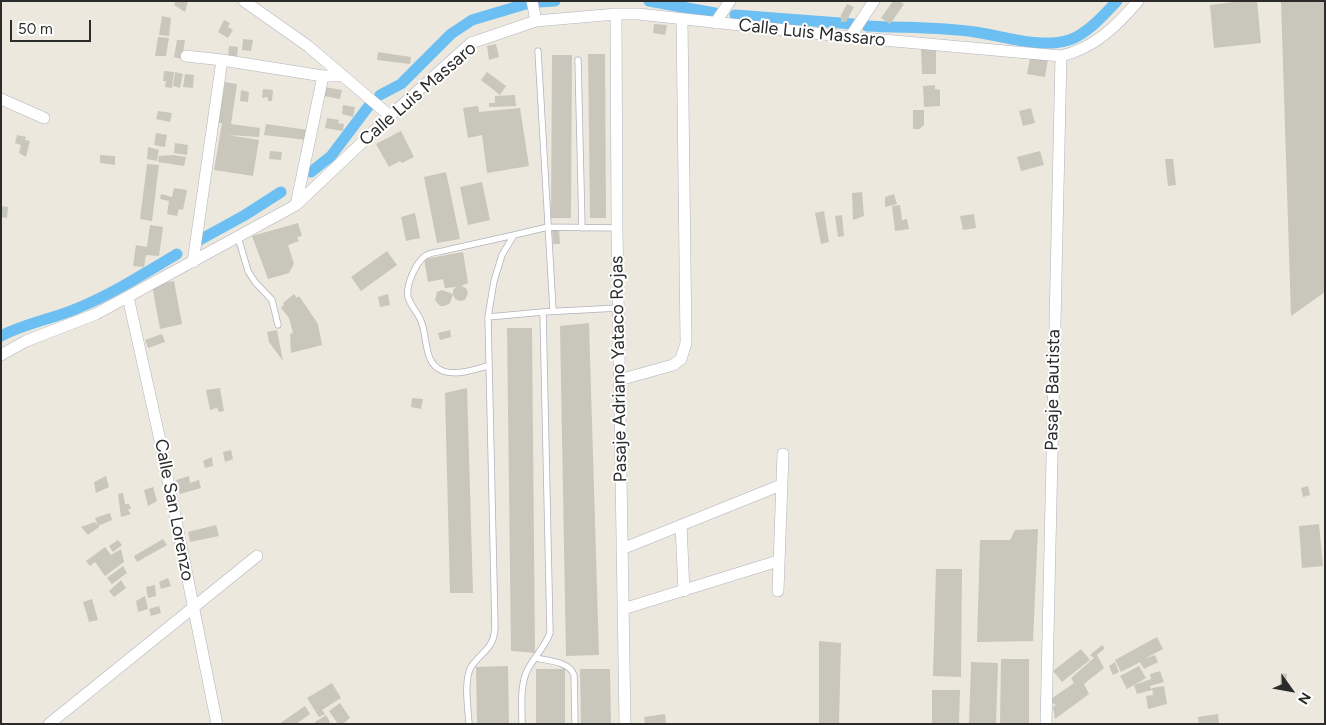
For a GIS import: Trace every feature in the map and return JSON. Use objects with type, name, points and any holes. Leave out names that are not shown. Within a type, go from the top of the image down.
[{"type":"street","points":[[532,1],[536,21]]},
{"type":"street","points":[[715,23],[730,1]]},
{"type":"street","points":[[850,37],[874,1]]},
{"type":"street","name":"Calle Luis Massaro","points":[[1,355],[26,341],[96,314],[296,205],[471,43],[536,21],[616,14],[1061,56],[1079,52],[1096,41],[1121,21],[1138,1]]},
{"type":"street","points":[[246,2],[308,46],[390,116]]},
{"type":"street","name":"Pasaje Adriano Yataco Rojas","points":[[616,14],[618,308],[625,724]]},
{"type":"street","points":[[620,380],[673,365],[684,352],[686,334],[682,20]]},
{"type":"street","points":[[186,56],[323,76],[343,76]]},
{"type":"street","name":"Pasaje Bautista","points":[[1046,724],[1061,56]]},
{"type":"street","points":[[193,262],[222,60]]},
{"type":"street","points":[[296,205],[323,76]]},
{"type":"street","points":[[1,99],[44,118]]},
{"type":"street","name":"Calle San Lorenzo","points":[[128,297],[158,430],[217,724]]},
{"type":"street","points":[[778,591],[783,454]]},
{"type":"street","points":[[622,549],[781,485]]},
{"type":"street","points":[[681,525],[684,591]]},
{"type":"street","points":[[49,724],[194,609],[257,556]]},
{"type":"street","points":[[623,609],[778,561]]},
{"type":"lane","points":[[538,51],[553,310]]},
{"type":"lane","points":[[578,60],[582,228]]},
{"type":"lane","points":[[488,366],[469,371],[454,372],[443,371],[434,365],[428,354],[421,321],[408,298],[410,281],[416,267],[426,255],[548,227],[617,228]]},
{"type":"lane","points":[[469,724],[468,680],[470,669],[492,642],[495,630],[488,317],[494,280],[502,255],[514,235]]},
{"type":"lane","points":[[238,237],[248,271],[255,282],[272,300],[278,325]]},
{"type":"lane","points":[[488,317],[553,310],[618,308]]},
{"type":"lane","points":[[522,724],[522,692],[527,673],[546,645],[550,633],[543,312]]},
{"type":"lane","points":[[536,658],[563,664],[572,670],[574,675],[574,724]]},
{"type":"building","points":[[176,1],[188,1],[185,12],[174,5]]},
{"type":"building","points":[[893,1],[900,1],[904,4],[890,24],[881,18]]},
{"type":"building","points":[[1257,1],[1261,43],[1214,48],[1210,5]]},
{"type":"building","points":[[1281,1],[1325,1],[1325,292],[1291,316]]},
{"type":"building","points":[[847,4],[854,7],[846,22],[841,22],[841,15]]},
{"type":"building","points":[[162,16],[171,18],[169,36],[159,35]]},
{"type":"building","points":[[224,20],[230,23],[228,27],[233,30],[228,38],[218,32]]},
{"type":"building","points":[[654,24],[667,25],[665,35],[653,33]]},
{"type":"building","points":[[158,37],[169,38],[166,56],[155,56]]},
{"type":"building","points":[[243,39],[253,40],[251,51],[242,50]]},
{"type":"building","points":[[177,40],[185,40],[182,59],[174,57]]},
{"type":"building","points":[[496,44],[499,57],[489,60],[487,46]]},
{"type":"building","points":[[229,46],[238,47],[237,57],[228,56]]},
{"type":"building","points":[[921,46],[936,46],[936,74],[922,74]]},
{"type":"building","points":[[378,52],[411,57],[410,64],[377,60]]},
{"type":"building","points":[[1031,53],[1048,59],[1045,77],[1027,74]]},
{"type":"building","points":[[588,54],[605,54],[606,218],[590,218]]},
{"type":"building","points":[[552,55],[572,55],[571,218],[551,218]]},
{"type":"building","points":[[164,71],[174,72],[172,88],[165,87],[166,81],[163,81]]},
{"type":"building","points":[[175,72],[183,74],[180,88],[173,86]]},
{"type":"building","points":[[487,72],[506,86],[500,95],[481,80]]},
{"type":"building","points":[[185,74],[194,75],[193,88],[183,87]]},
{"type":"building","points":[[225,82],[237,84],[231,124],[260,128],[259,137],[228,135],[259,140],[253,176],[214,170],[222,123],[218,123]]},
{"type":"building","points":[[935,85],[935,89],[940,90],[940,106],[924,107],[923,86]]},
{"type":"building","points":[[325,87],[342,90],[340,99],[324,96]]},
{"type":"building","points":[[263,89],[273,90],[272,101],[268,101],[268,97],[262,98]]},
{"type":"building","points":[[241,90],[249,92],[248,102],[240,101]]},
{"type":"building","points":[[515,95],[516,106],[489,107],[489,103],[495,103],[495,96]]},
{"type":"building","points":[[343,105],[355,107],[353,117],[342,114]]},
{"type":"building","points":[[478,106],[479,112],[520,108],[529,166],[487,173],[482,135],[468,138],[463,108]]},
{"type":"building","points":[[1031,108],[1035,123],[1023,126],[1019,111]]},
{"type":"building","points":[[913,110],[924,110],[924,125],[920,129],[913,129]]},
{"type":"building","points":[[158,111],[172,113],[170,122],[156,119]]},
{"type":"building","points":[[327,118],[339,120],[338,123],[344,124],[343,131],[325,128]]},
{"type":"building","points":[[266,124],[308,130],[307,140],[264,135]]},
{"type":"building","points":[[401,131],[414,157],[389,167],[376,144]]},
{"type":"building","points":[[156,133],[167,135],[165,147],[154,145]]},
{"type":"building","points":[[17,135],[26,137],[25,140],[30,141],[26,157],[19,153],[21,145],[15,143]]},
{"type":"building","points":[[175,143],[188,145],[187,155],[174,153]]},
{"type":"building","points":[[148,147],[159,150],[157,161],[147,159]]},
{"type":"building","points":[[270,151],[282,152],[281,160],[269,159]]},
{"type":"building","points":[[1040,151],[1044,165],[1021,171],[1017,157]]},
{"type":"building","points":[[100,155],[115,156],[115,165],[100,163]]},
{"type":"building","points":[[173,155],[186,157],[184,166],[158,162],[159,156]]},
{"type":"building","points":[[1165,159],[1173,159],[1176,185],[1168,186]]},
{"type":"building","points":[[147,164],[159,165],[152,221],[140,219]]},
{"type":"building","points":[[446,172],[460,239],[437,243],[424,177]]},
{"type":"building","points":[[482,182],[490,220],[468,225],[460,187]]},
{"type":"building","points":[[174,188],[187,190],[183,210],[179,209],[177,216],[167,214],[169,201],[160,199],[161,194],[172,197]]},
{"type":"building","points":[[862,192],[864,216],[853,220],[852,193]]},
{"type":"building","points":[[894,194],[897,204],[885,207],[885,197]]},
{"type":"building","points":[[900,205],[902,220],[907,219],[909,229],[895,231],[892,206]]},
{"type":"building","points":[[1,206],[8,207],[7,218],[1,217]]},
{"type":"building","points":[[824,211],[829,242],[821,244],[815,213]]},
{"type":"building","points":[[415,213],[420,238],[406,241],[401,217]]},
{"type":"building","points":[[974,214],[976,228],[963,230],[960,216]]},
{"type":"building","points":[[842,215],[844,236],[838,237],[835,216]]},
{"type":"building","points":[[298,223],[302,236],[297,237],[299,241],[288,245],[294,264],[289,273],[268,279],[252,236]]},
{"type":"building","points":[[150,225],[163,227],[159,256],[146,255],[144,267],[133,266],[136,245],[147,247]]},
{"type":"building","points":[[552,230],[559,230],[560,244],[553,244]]},
{"type":"building","points":[[387,251],[397,265],[361,291],[351,277]]},
{"type":"building","points":[[463,252],[468,283],[461,286],[466,288],[468,293],[465,300],[460,301],[455,299],[453,294],[453,290],[456,287],[445,288],[443,279],[428,282],[424,259]]},
{"type":"building","points":[[174,281],[182,324],[160,329],[152,285]]},
{"type":"building","points":[[442,290],[453,294],[450,303],[445,306],[440,306],[435,300],[437,292]]},
{"type":"building","points":[[294,294],[297,298],[299,296],[318,324],[322,345],[291,353],[290,334],[293,333],[289,318],[281,308],[284,305],[283,303]]},
{"type":"building","points":[[388,294],[390,305],[380,307],[378,297]]},
{"type":"building","points":[[589,323],[599,655],[566,656],[560,326]]},
{"type":"building","points":[[507,328],[532,328],[535,653],[511,651]]},
{"type":"building","points":[[277,330],[283,361],[269,342],[267,332]]},
{"type":"building","points":[[450,330],[451,337],[440,340],[438,333]]},
{"type":"building","points":[[162,334],[165,342],[148,348],[145,340]]},
{"type":"building","points":[[220,388],[224,411],[219,412],[217,408],[210,410],[206,390]]},
{"type":"building","points":[[467,388],[473,593],[450,593],[445,393]]},
{"type":"building","points":[[412,398],[423,399],[421,409],[411,407]]},
{"type":"building","points":[[231,450],[233,459],[225,462],[223,452]]},
{"type":"building","points":[[212,457],[213,466],[205,468],[203,461]]},
{"type":"building","points":[[106,476],[109,487],[96,493],[94,482]]},
{"type":"building","points":[[189,476],[190,483],[199,480],[201,488],[180,494],[176,480]]},
{"type":"building","points":[[1308,486],[1310,495],[1303,497],[1301,488]]},
{"type":"building","points":[[153,487],[157,501],[148,506],[144,490]]},
{"type":"building","points":[[123,493],[125,504],[129,504],[131,508],[128,510],[131,514],[121,517],[118,494]]},
{"type":"building","points":[[110,513],[112,520],[98,526],[95,518]]},
{"type":"building","points":[[95,522],[99,527],[88,535],[81,527]]},
{"type":"building","points":[[1319,524],[1323,566],[1302,568],[1299,526]]},
{"type":"building","points":[[216,525],[219,536],[190,542],[188,532]]},
{"type":"building","points":[[1038,529],[1033,641],[977,642],[980,540],[1010,540],[1015,530]]},
{"type":"building","points":[[163,539],[167,545],[137,562],[134,556]]},
{"type":"building","points":[[118,540],[122,545],[113,552],[109,546]]},
{"type":"building","points":[[105,547],[111,555],[121,549],[124,562],[105,576],[95,562],[90,566],[86,561]]},
{"type":"building","points":[[123,566],[127,573],[112,584],[107,578]]},
{"type":"building","points":[[936,569],[962,569],[961,677],[933,676]]},
{"type":"building","points":[[168,578],[171,586],[161,589],[159,582]]},
{"type":"building","points":[[121,580],[126,588],[114,597],[109,591]]},
{"type":"building","points":[[155,585],[156,596],[148,598],[146,587]]},
{"type":"building","points":[[145,596],[148,609],[138,612],[136,601]]},
{"type":"building","points":[[92,599],[98,620],[89,622],[83,602]]},
{"type":"building","points":[[159,606],[161,613],[151,616],[149,609]]},
{"type":"building","points":[[1157,637],[1163,649],[1144,659],[1155,655],[1158,662],[1144,669],[1140,662],[1121,672],[1115,660]]},
{"type":"building","points":[[819,641],[841,643],[839,724],[819,724]]},
{"type":"building","points":[[1102,645],[1105,648],[1097,655],[1104,668],[1084,684],[1089,694],[1055,719],[1053,707],[1056,705],[1048,701],[1074,683],[1071,678],[1094,658],[1090,655]]},
{"type":"building","points":[[1081,649],[1090,660],[1062,682],[1053,671]]},
{"type":"building","points":[[1001,659],[1029,659],[1029,724],[1000,724]]},
{"type":"building","points":[[971,662],[998,663],[996,724],[969,724]]},
{"type":"building","points":[[1115,662],[1119,672],[1113,675],[1109,666]]},
{"type":"building","points":[[508,666],[509,724],[477,724],[476,667]]},
{"type":"building","points":[[1139,666],[1146,678],[1127,689],[1120,676]]},
{"type":"building","points":[[536,669],[565,669],[565,724],[536,724]]},
{"type":"building","points":[[580,669],[610,669],[611,724],[581,724]]},
{"type":"building","points":[[1160,671],[1164,682],[1150,686],[1152,690],[1137,694],[1134,685],[1151,679],[1150,674]]},
{"type":"building","points":[[1281,673],[1287,674],[1286,686],[1280,686]]},
{"type":"building","points":[[332,683],[341,698],[322,710],[325,714],[319,717],[307,698]]},
{"type":"building","points":[[1164,686],[1167,704],[1148,709],[1146,696],[1153,695],[1152,688]]},
{"type":"building","points":[[932,690],[960,690],[959,724],[932,724]]},
{"type":"building","points":[[340,703],[350,718],[343,724],[338,724],[329,711]]},
{"type":"building","points":[[305,706],[310,714],[296,724],[279,724]]},
{"type":"building","points":[[665,714],[666,724],[645,724],[644,717]]},
{"type":"building","points":[[1218,714],[1219,724],[1199,724],[1198,717]]},
{"type":"building","points":[[326,715],[330,722],[327,724],[316,724],[315,722]]},
{"type":"waterway","points":[[539,2],[555,1]]},
{"type":"waterway","points":[[649,1],[715,13]]},
{"type":"waterway","points":[[867,26],[948,29],[1022,41],[1058,42],[1069,40],[1082,34],[1095,24],[1117,1]]},
{"type":"waterway","points":[[380,95],[401,84],[451,34],[472,20],[529,3]]},
{"type":"waterway","points":[[735,15],[853,24]]},
{"type":"waterway","points":[[311,172],[331,156],[368,107]]},
{"type":"waterway","points":[[196,242],[245,215],[281,192]]},
{"type":"waterway","points":[[1,336],[69,312],[91,302],[177,254]]}]
